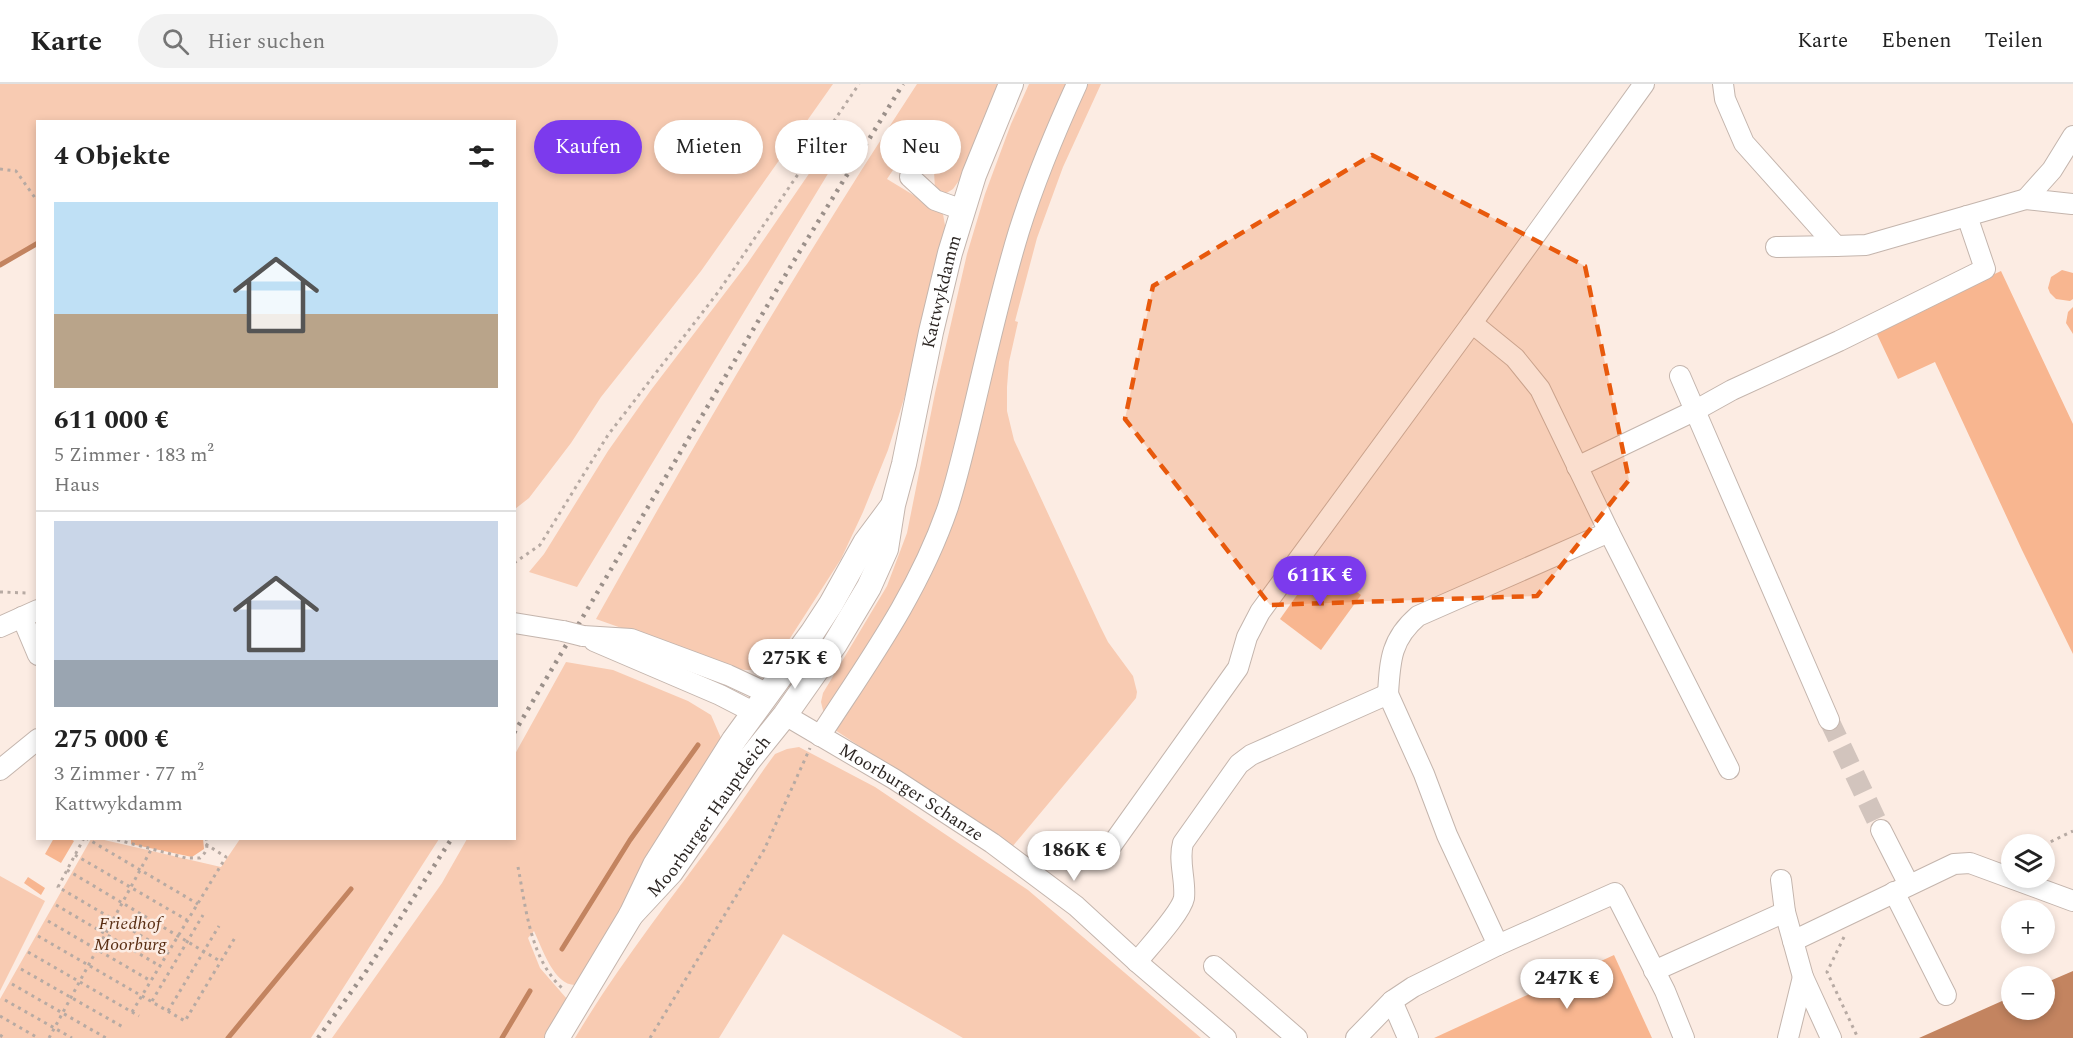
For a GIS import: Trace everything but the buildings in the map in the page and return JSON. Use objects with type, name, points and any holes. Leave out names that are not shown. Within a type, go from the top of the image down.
[{"type":"main road","name":"Kattwykdamm","points":[[785,715],[835,644],[868,587],[886,549],[893,505],[933,322],[963,210],[974,175],[1011,84]]},
{"type":"main road","name":"Kattwykdamm","points":[[762,703],[831,604],[865,543],[893,505]]},
{"type":"main road","points":[[762,703],[779,703],[785,715]]},
{"type":"main road","name":"Moorburger Hauptdeich","points":[[557,1038],[631,915],[656,865],[734,740],[762,703]]},
{"type":"main road","name":"Moorburger Hauptdeich","points":[[631,915],[671,872],[748,761],[785,715]]},
{"type":"street","points":[[820,736],[895,621],[923,567],[947,509],[1019,232],[1046,153],[1077,84]]},
{"type":"street","points":[[1111,846],[1238,668],[1247,637],[1260,612],[1644,84]]},
{"type":"street","points":[[1722,84],[1725,99],[1744,143],[1836,246]]},
{"type":"street","points":[[2026,199],[2052,170],[2073,136]]},
{"type":"street","points":[[910,177],[935,200],[963,210]]},
{"type":"street","points":[[1776,247],[1866,245],[2026,199],[2073,204]]},
{"type":"street","points":[[1577,467],[1985,269],[1967,216]]},
{"type":"street","points":[[1472,323],[1515,358],[1540,389],[1609,532],[1729,769]]},
{"type":"street","points":[[1680,376],[1829,720]]},
{"type":"street","points":[[1497,945],[1447,835],[1424,774],[1388,694],[1390,661],[1396,642],[1405,627],[1418,616],[1609,532]]},
{"type":"street","points":[[0,627],[30,614],[36,645]]},
{"type":"street","points":[[516,623],[583,636],[720,695],[762,703]]},
{"type":"street","points":[[1137,962],[1182,905],[1184,888],[1181,851],[1183,843],[1239,764],[1251,755],[1388,694]]},
{"type":"street","name":"Moorburger Schanze","points":[[785,715],[894,779],[992,843],[1076,906],[1226,1038]]},
{"type":"street","points":[[0,770],[36,741]]},
{"type":"street","points":[[1881,830],[1901,889],[1946,995]]},
{"type":"street","points":[[1793,941],[1954,864],[1970,863],[2073,901]]},
{"type":"street","points":[[1781,880],[1785,912],[1803,977],[1831,1038]]},
{"type":"street","points":[[1356,1038],[1392,1001],[1413,987],[1497,945],[1615,892],[1684,1038]]},
{"type":"street","points":[[1654,971],[1785,912]]},
{"type":"street","points":[[1214,966],[1297,1038]]},
{"type":"street","points":[[1788,1038],[1803,977]]},
{"type":"street","points":[[1392,1001],[1408,1038]]},
{"type":"path","points":[[516,562],[540,545],[608,435],[719,291],[859,84]]},
{"type":"path","points":[[0,170],[16,171],[36,199]]},
{"type":"path","points":[[0,592],[36,593]]},
{"type":"path","points":[[650,1038],[764,850],[806,753],[820,736]]},
{"type":"path","points":[[2055,840],[2073,831]]},
{"type":"path","points":[[84,840],[58,887],[169,952]]},
{"type":"path","points":[[88,840],[198,904]]},
{"type":"path","points":[[118,840],[186,858],[200,858],[205,854],[206,840]]},
{"type":"path","points":[[132,1012],[226,858],[206,844]]},
{"type":"path","points":[[49,1038],[152,849]]},
{"type":"path","points":[[75,855],[188,921]]},
{"type":"path","points":[[518,867],[529,922],[539,956],[550,977],[566,992],[579,1000]]},
{"type":"path","points":[[67,870],[220,962]]},
{"type":"path","points":[[56,905],[160,966]]},
{"type":"path","points":[[152,1002],[203,915]]},
{"type":"path","points":[[48,921],[151,981]]},
{"type":"path","points":[[168,1011],[219,926]]},
{"type":"path","points":[[38,936],[184,1021],[236,936]]},
{"type":"path","points":[[28,952],[139,1016]]},
{"type":"path","points":[[21,969],[123,1027]]},
{"type":"path","points":[[12,984],[106,1038]]},
{"type":"path","points":[[5,1000],[72,1038]]},
{"type":"path","points":[[0,1016],[38,1038]]},
{"type":"path","points":[[0,1035],[4,1038]]},
{"type":"highlighted area","points":[[1372,155],[1585,266],[1629,480],[1537,596],[1270,605],[1125,419],[1153,286]]},
{"type":"green space","points":[[0,84],[833,84],[808,120],[775,120],[775,166],[701,271],[601,397],[571,443],[529,498],[516,508],[516,120],[36,120],[36,244],[0,265]]},
{"type":"green space","points":[[917,84],[999,84],[963,175],[953,189],[945,194],[935,190],[934,174],[961,174],[961,120],[894,120]]},
{"type":"green space","points":[[1029,84],[1101,84],[1063,167],[1037,238],[1015,321],[1018,322],[1009,362],[1007,411],[1014,440],[1100,626],[1108,642],[1133,676],[1137,692],[1136,698],[1012,847],[832,728],[919,568],[824,714],[821,702],[823,693],[887,586],[907,533],[935,393],[967,254],[985,194],[1011,124]]},
{"type":"green space","points":[[880,142],[880,174],[890,174],[887,179],[943,214],[946,231],[907,389],[888,450],[841,559],[776,660],[758,669],[737,669],[596,619],[752,349],[833,216],[860,174],[868,174],[868,161]]},
{"type":"green space","points":[[809,174],[828,174],[577,587],[529,572],[544,554],[608,451],[651,390],[747,264]]},
{"type":"green space","points":[[566,662],[613,670],[688,701],[711,715],[721,738],[725,741],[640,883],[575,985],[561,979],[555,972],[534,931],[528,938],[540,968],[567,999],[544,1038],[332,1038],[442,883],[466,840],[516,840],[516,752]]},
{"type":"green space","points":[[799,747],[875,787],[1028,890],[1201,1038],[963,1038],[783,934],[719,1038],[575,1038],[625,961],[775,754]]},
{"type":"green space","name":"Friedhof Moorburg","points":[[90,840],[104,840],[221,867],[239,840],[438,840],[311,1038],[0,1038],[0,999]]},
{"type":"green space","points":[[0,876],[45,901],[0,991]]},
{"type":"shaded area","points":[[2073,971],[2073,1038],[1919,1038],[2001,1001],[2001,1020],[2055,1020],[2055,979]]},
{"type":"waterway","points":[[0,265],[36,244]]},
{"type":"waterway","points":[[562,949],[630,840],[698,745]]},
{"type":"waterway","points":[[228,1038],[351,889]]},
{"type":"waterway","points":[[502,1038],[530,991]]},
{"type":"tunnel","points":[[1829,720],[1881,830]]},
{"type":"railway","points":[[516,730],[792,264],[903,84]]},
{"type":"railway","points":[[318,1038],[367,970],[451,840]]}]
